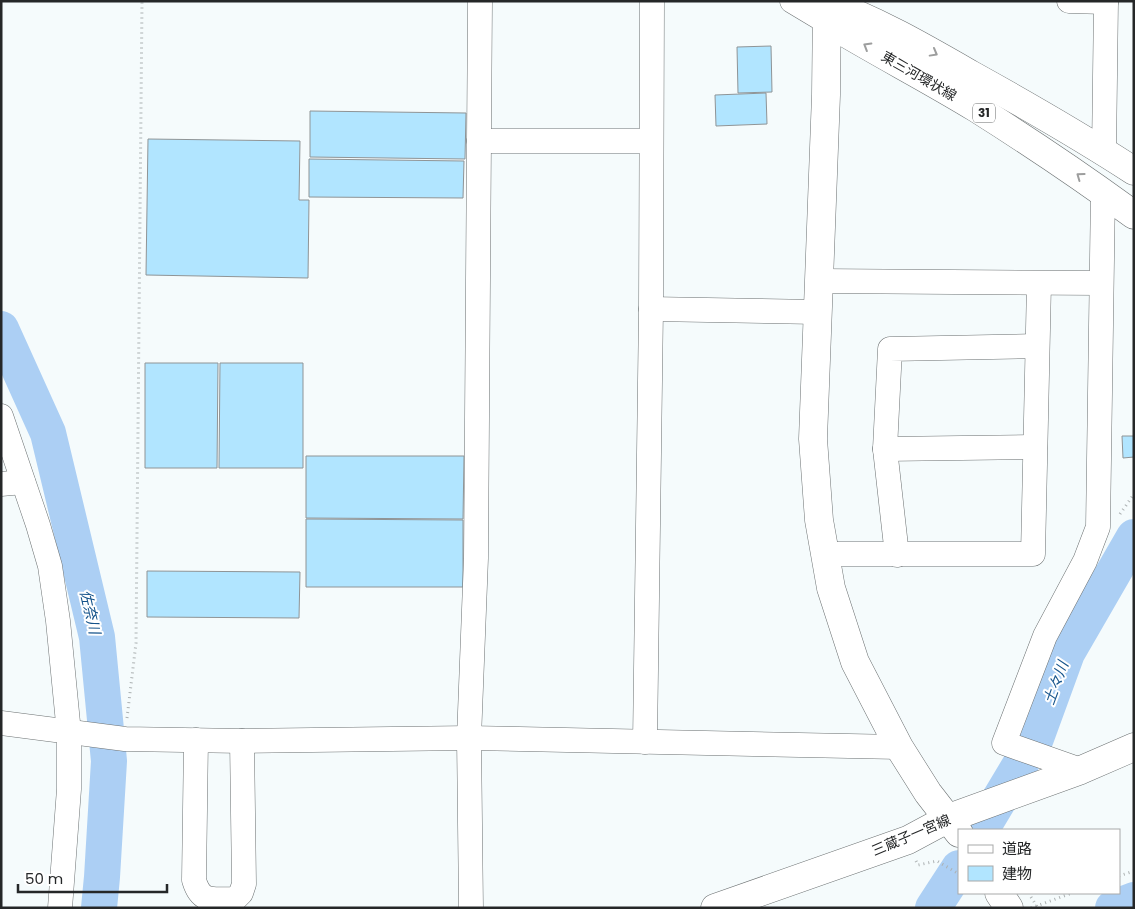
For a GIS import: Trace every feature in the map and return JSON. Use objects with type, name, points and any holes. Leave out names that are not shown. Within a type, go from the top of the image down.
[{"type":"main road","name":"東三河環状線","points":[[826,7],[864,16],[902,35],[1039,112],[1134,171]]},
{"type":"main road","name":"東三河環状線","points":[[826,7],[872,50],[974,107],[1071,169],[1134,215]]},
{"type":"main road","points":[[826,7],[826,95],[813,439],[818,520],[831,588],[855,662],[899,746],[928,792],[956,822]]},
{"type":"main road","name":"三蔵子一宮線","points":[[715,908],[956,822],[1036,786],[1081,770],[1134,747]]},
{"type":"main road","points":[[1000,894],[1009,908]]},
{"type":"street","points":[[472,908],[470,738],[476,558],[480,1]]},
{"type":"street","points":[[645,742],[651,309],[652,1]]},
{"type":"street","points":[[792,1],[826,7]]},
{"type":"street","points":[[1068,1],[1106,2],[1104,152]]},
{"type":"street","points":[[479,141],[651,141]]},
{"type":"street","points":[[1081,770],[1004,743],[1045,636],[1085,560],[1098,526],[1103,192]]},
{"type":"street","points":[[819,281],[1101,283]]},
{"type":"street","points":[[824,554],[1033,554],[1039,284]]},
{"type":"street","points":[[651,309],[818,312]]},
{"type":"street","points":[[897,554],[885,449],[890,349],[1037,346]]},
{"type":"street","points":[[1,416],[12,483],[38,525],[50,566],[72,733],[60,908]]},
{"type":"street","points":[[885,449],[1035,447]]},
{"type":"street","points":[[1,723],[125,739],[242,741],[470,738],[899,746]]},
{"type":"street","points":[[196,740],[194,880],[198,892],[207,899],[235,899],[241,893],[244,884],[242,741]]},
{"type":"path","points":[[125,739],[136,633],[142,1]]},
{"type":"path","points":[[908,840],[918,865],[937,861],[958,873]]},
{"type":"path","points":[[1120,876],[1134,871]]},
{"type":"path","points":[[1029,894],[1038,908]]},
{"type":"path","points":[[1030,908],[1069,894]]},
{"type":"building","points":[[771,46],[772,92],[738,93],[737,47]]},
{"type":"building","points":[[766,93],[767,124],[716,126],[715,95]]},
{"type":"building","points":[[310,111],[466,113],[465,159],[310,157]]},
{"type":"building","points":[[148,139],[300,141],[299,200],[309,200],[308,278],[146,275]]},
{"type":"building","points":[[309,159],[464,161],[463,198],[309,197]]},
{"type":"building","points":[[145,363],[218,363],[217,468],[145,468]]},
{"type":"building","points":[[220,363],[303,363],[303,468],[219,468]]},
{"type":"building","points":[[1122,436],[1134,436],[1134,457],[1123,458]]},
{"type":"building","points":[[306,456],[464,456],[463,519],[306,518]]},
{"type":"building","points":[[306,519],[463,520],[463,587],[306,587]]},
{"type":"building","points":[[147,571],[300,572],[299,618],[147,617]]},
{"type":"waterway","name":"佐奈川","points":[[1,329],[48,433],[97,637],[109,761],[99,908]]},
{"type":"waterway","name":"土々川","points":[[982,829],[1036,738],[1067,653],[1134,537]]},
{"type":"waterway","name":"土々川","points":[[933,908],[958,870]]},
{"type":"waterway","points":[[1113,908],[1134,900]]}]
